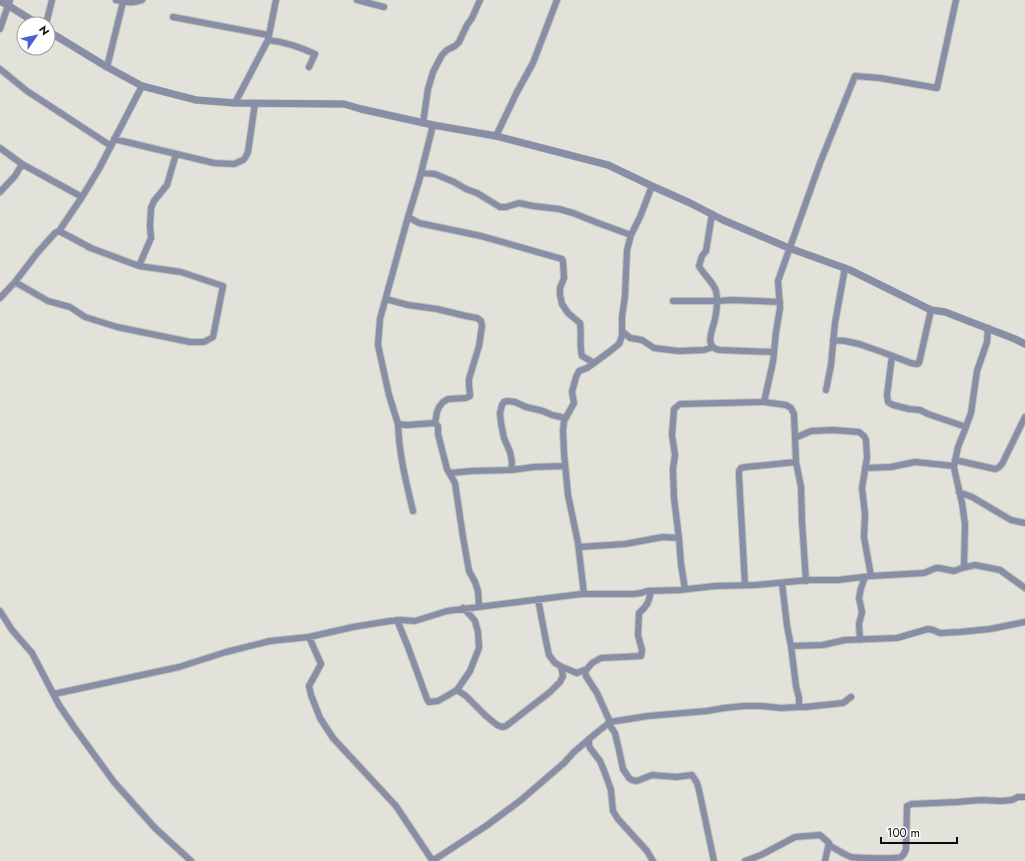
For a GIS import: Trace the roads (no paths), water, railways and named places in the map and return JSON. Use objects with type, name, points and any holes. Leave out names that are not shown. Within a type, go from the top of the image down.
[{"type":"street","points":[[48,16],[52,0]]},
{"type":"street","points":[[116,0],[123,2],[139,2],[142,0]]},
{"type":"street","points":[[235,103],[268,38],[276,0]]},
{"type":"street","points":[[357,0],[384,7]]},
{"type":"street","points":[[423,123],[428,89],[433,72],[442,55],[459,42],[467,25],[478,8],[480,0]]},
{"type":"street","points":[[496,136],[533,63],[557,0]]},
{"type":"street","points":[[764,402],[773,362],[780,308],[778,281],[820,163],[855,76],[880,78],[937,88],[956,0]]},
{"type":"street","points":[[0,2],[10,3],[27,16]]},
{"type":"street","points":[[107,67],[123,2]]},
{"type":"street","points":[[0,29],[10,3]]},
{"type":"street","points":[[173,17],[268,38],[302,48],[315,54],[309,67]]},
{"type":"street","points":[[56,36],[107,67],[142,86],[196,100],[235,103],[344,104],[423,123],[496,136],[608,165],[690,202],[723,220],[789,248],[846,268],[931,310],[945,312],[1025,344]]},
{"type":"street","points":[[0,69],[27,91],[111,146]]},
{"type":"street","points":[[0,298],[15,282],[38,252],[55,233],[59,231],[82,197],[99,169],[142,86]]},
{"type":"street","points":[[114,139],[214,163],[234,164],[246,158],[255,103]]},
{"type":"street","points":[[413,511],[404,474],[398,424],[378,345],[380,319],[434,125]]},
{"type":"street","points":[[0,148],[22,164],[82,197]]},
{"type":"street","points":[[139,266],[151,238],[151,208],[154,201],[166,185],[176,154]]},
{"type":"street","points":[[0,192],[15,176],[22,164]]},
{"type":"street","points":[[421,173],[435,174],[454,182],[477,193],[500,207],[506,207],[519,203],[559,209],[631,235]]},
{"type":"street","points":[[584,594],[579,547],[568,495],[563,431],[565,418],[574,403],[572,392],[579,371],[588,368],[619,344],[622,336],[627,250],[631,235],[652,186]]},
{"type":"street","points":[[712,214],[706,251],[702,256],[699,266],[716,289],[718,301],[715,320],[710,335],[711,343],[713,347],[720,350],[774,352]]},
{"type":"street","points":[[408,217],[419,223],[481,236],[562,259],[564,278],[560,288],[562,304],[568,314],[580,323],[580,347],[582,356],[594,363]]},
{"type":"street","points":[[15,282],[48,301],[70,308],[84,317],[118,327],[190,342],[204,342],[213,337],[222,286],[181,272],[139,266],[88,247],[59,231]]},
{"type":"street","points":[[826,390],[831,365],[835,323],[846,268]]},
{"type":"street","points":[[386,299],[408,305],[437,309],[477,318],[481,321],[482,326],[479,346],[469,379],[470,396],[466,398],[448,399],[443,402],[439,407],[435,422],[438,426],[438,434],[447,469],[455,483],[469,571],[478,591],[480,606]]},
{"type":"street","points":[[673,301],[732,300],[780,302]]},
{"type":"street","points":[[833,340],[859,344],[916,364],[919,363],[931,310]]},
{"type":"street","points":[[964,567],[965,524],[954,463],[958,447],[971,413],[977,371],[987,342],[988,328]]},
{"type":"street","points":[[622,331],[630,338],[642,340],[654,348],[678,351],[704,350],[713,347]]},
{"type":"street","points":[[892,356],[887,395],[888,402],[893,405],[920,410],[966,426]]},
{"type":"street","points":[[511,470],[512,462],[510,452],[504,438],[501,423],[500,412],[504,402],[515,402],[526,407],[565,418]]},
{"type":"street","points":[[685,589],[674,498],[673,469],[675,455],[672,435],[674,409],[680,404],[764,402],[786,405],[791,408],[794,414],[796,462],[802,487],[802,522],[806,581]]},
{"type":"street","points":[[865,468],[891,467],[914,462],[954,463],[995,469],[998,468],[1003,462],[1025,417]]},
{"type":"street","points":[[398,424],[407,425],[435,422]]},
{"type":"street","points":[[795,438],[811,431],[834,430],[859,432],[866,440],[866,458],[862,488],[865,514],[864,537],[868,576],[861,588],[859,598],[862,612],[859,624],[860,640]]},
{"type":"street","points":[[746,585],[739,471],[741,468],[746,467],[796,462]]},
{"type":"street","points":[[450,473],[565,466]]},
{"type":"street","points":[[960,492],[972,497],[1011,520],[1025,523]]},
{"type":"street","points":[[579,547],[625,544],[663,537],[679,538]]},
{"type":"street","points":[[54,694],[179,667],[226,652],[270,641],[308,637],[353,627],[397,620],[415,621],[447,610],[584,594],[633,594],[651,591],[715,586],[838,580],[868,576],[924,573],[936,568],[954,571],[975,565],[1000,570],[1025,588]]},
{"type":"street","points":[[782,583],[787,626],[799,698],[799,707]]},
{"type":"street","points":[[538,600],[549,655],[555,663],[576,673],[585,670],[592,663],[601,658],[641,656],[642,650],[638,635],[639,613],[648,604],[651,591]]},
{"type":"street","points":[[397,620],[427,699],[429,702],[438,701],[457,690],[470,671],[479,648],[478,632],[475,621],[463,608]]},
{"type":"street","points":[[0,611],[12,630],[32,653],[74,727],[114,782],[155,828],[191,861]]},
{"type":"street","points":[[791,646],[823,645],[838,641],[897,638],[928,629],[940,633],[990,629],[1025,622]]},
{"type":"street","points":[[308,637],[321,664],[309,686],[320,718],[333,738],[396,806],[432,860],[486,826],[521,800],[609,722],[648,716],[744,706],[781,708],[805,707],[843,703],[851,698]]},
{"type":"street","points":[[457,690],[466,696],[486,716],[502,727],[513,721],[550,692],[560,682],[563,676],[561,667]]},
{"type":"street","points":[[585,670],[586,676],[597,693],[614,734],[620,750],[624,769],[629,778],[637,781],[652,775],[676,777],[692,776],[697,783],[714,861]]},
{"type":"street","points":[[589,739],[590,748],[600,761],[606,773],[611,790],[613,811],[618,819],[647,851],[653,861]]},
{"type":"street","points":[[745,861],[761,855],[795,837],[820,835],[829,843],[829,845],[852,857],[901,857],[906,849],[907,806],[912,804],[981,800],[1001,801],[1012,800],[1018,797],[1025,798]]},
{"type":"street","points":[[825,861],[829,845]]}]
